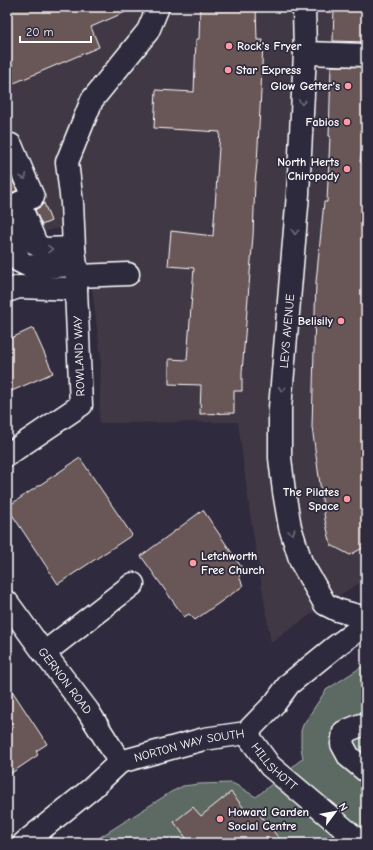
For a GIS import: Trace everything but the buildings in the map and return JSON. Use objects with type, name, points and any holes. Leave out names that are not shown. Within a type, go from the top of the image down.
[{"type":"street","points":[[76,269],[72,203],[67,162],[92,100],[148,31],[158,7]]},
{"type":"street","name":"LEYS AVENUE","points":[[304,7],[305,53],[298,194],[280,408],[281,464],[290,527],[301,562],[325,604],[337,610],[366,618]]},
{"type":"street","points":[[305,53],[366,55]]},
{"type":"street","points":[[7,146],[11,145],[33,198],[13,206],[36,244],[76,269]]},
{"type":"street","points":[[7,225],[14,244],[13,257],[29,266],[128,274]]},
{"type":"street","points":[[7,291],[76,269]]},
{"type":"street","name":"ROWLAND WAY","points":[[7,455],[81,405],[76,269]]},
{"type":"street","points":[[44,653],[133,584]]},
{"type":"street","name":"GERNON ROAD","points":[[7,602],[88,711],[120,762]]},
{"type":"street","name":"NORTON WAY SOUTH","points":[[24,843],[91,789],[120,762],[204,739],[246,733],[275,703],[289,684],[366,624]]},
{"type":"street","points":[[366,725],[361,725],[344,732],[342,744],[349,756],[366,771]]},
{"type":"street","name":"HILLSHOTT","points":[[246,733],[270,766],[361,843]]},
{"type":"shaded area","points":[[7,7],[366,7],[366,579],[325,604],[271,643],[250,514],[238,422],[99,423],[101,358],[84,228],[53,229],[33,236],[7,242]]},
{"type":"green space","points":[[366,664],[366,843],[91,843],[171,792],[183,786],[232,783],[256,797],[303,758],[301,731],[303,725],[326,690]]},
{"type":"place","name":"Rock's Fryer","points":[[229,46]]},
{"type":"place","name":"Star Express","points":[[228,70]]},
{"type":"place","name":"Glow Getter's","points":[[348,86]]},
{"type":"place","name":"Fabios","points":[[347,122]]},
{"type":"place","name":"North Herts Chiropody","points":[[347,169]]},
{"type":"place","name":"Belisily","points":[[341,321]]},
{"type":"place","name":"The Pilates Space","points":[[347,499]]},
{"type":"place","name":"Letchworth Free Church","points":[[193,563]]},
{"type":"place","name":"Howard Garden Social Centre","points":[[220,819]]}]
